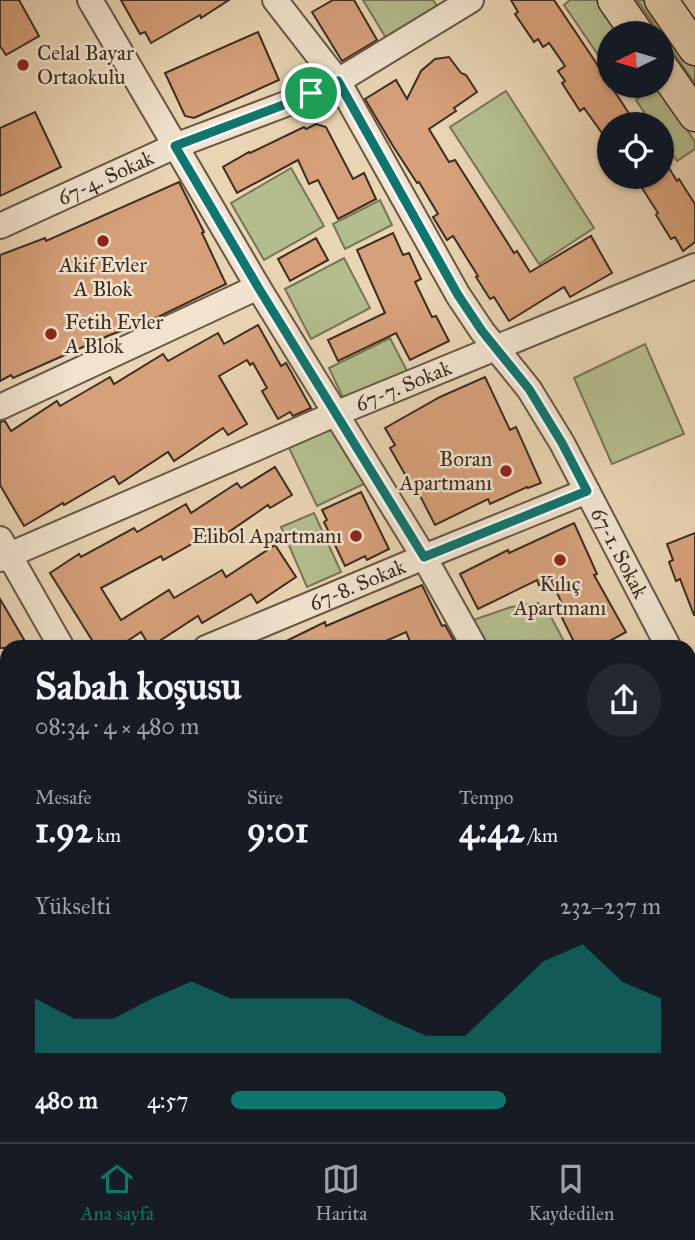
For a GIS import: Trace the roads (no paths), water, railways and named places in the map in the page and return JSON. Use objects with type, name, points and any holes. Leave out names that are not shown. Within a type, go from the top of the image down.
[{"type":"main road","points":[[614,0],[629,21]]},
{"type":"main road","points":[[661,0],[695,49]]},
{"type":"main road","points":[[674,85],[695,115]]},
{"type":"street","points":[[90,0],[258,287],[424,557],[471,640]]},
{"type":"street","name":"67-1. Sokak","points":[[275,0],[338,81],[458,295],[529,389],[562,443],[665,640]]},
{"type":"street","name":"67-4. Sokak","points":[[0,226],[175,146],[338,81],[471,0]]},
{"type":"street","name":"67-7. Sokak","points":[[3,551],[695,266]]},
{"type":"street","points":[[0,407],[258,287]]},
{"type":"street","name":"67-8. Sokak","points":[[225,640],[587,491]]},
{"type":"street","points":[[3,551],[57,640]]},
{"type":"place","name":"Celal Bayar Ortaokulu","points":[[23,65]]},
{"type":"place","name":"Akif Evler A Blok","points":[[103,241]]},
{"type":"place","name":"Fetih Evler A Blok","points":[[51,334]]},
{"type":"place","name":"Boran Apartmanı","points":[[506,471]]},
{"type":"place","name":"Elibol Apartmanı","points":[[356,536]]},
{"type":"place","name":"Kılıç Apartmanı","points":[[560,560]]}]
